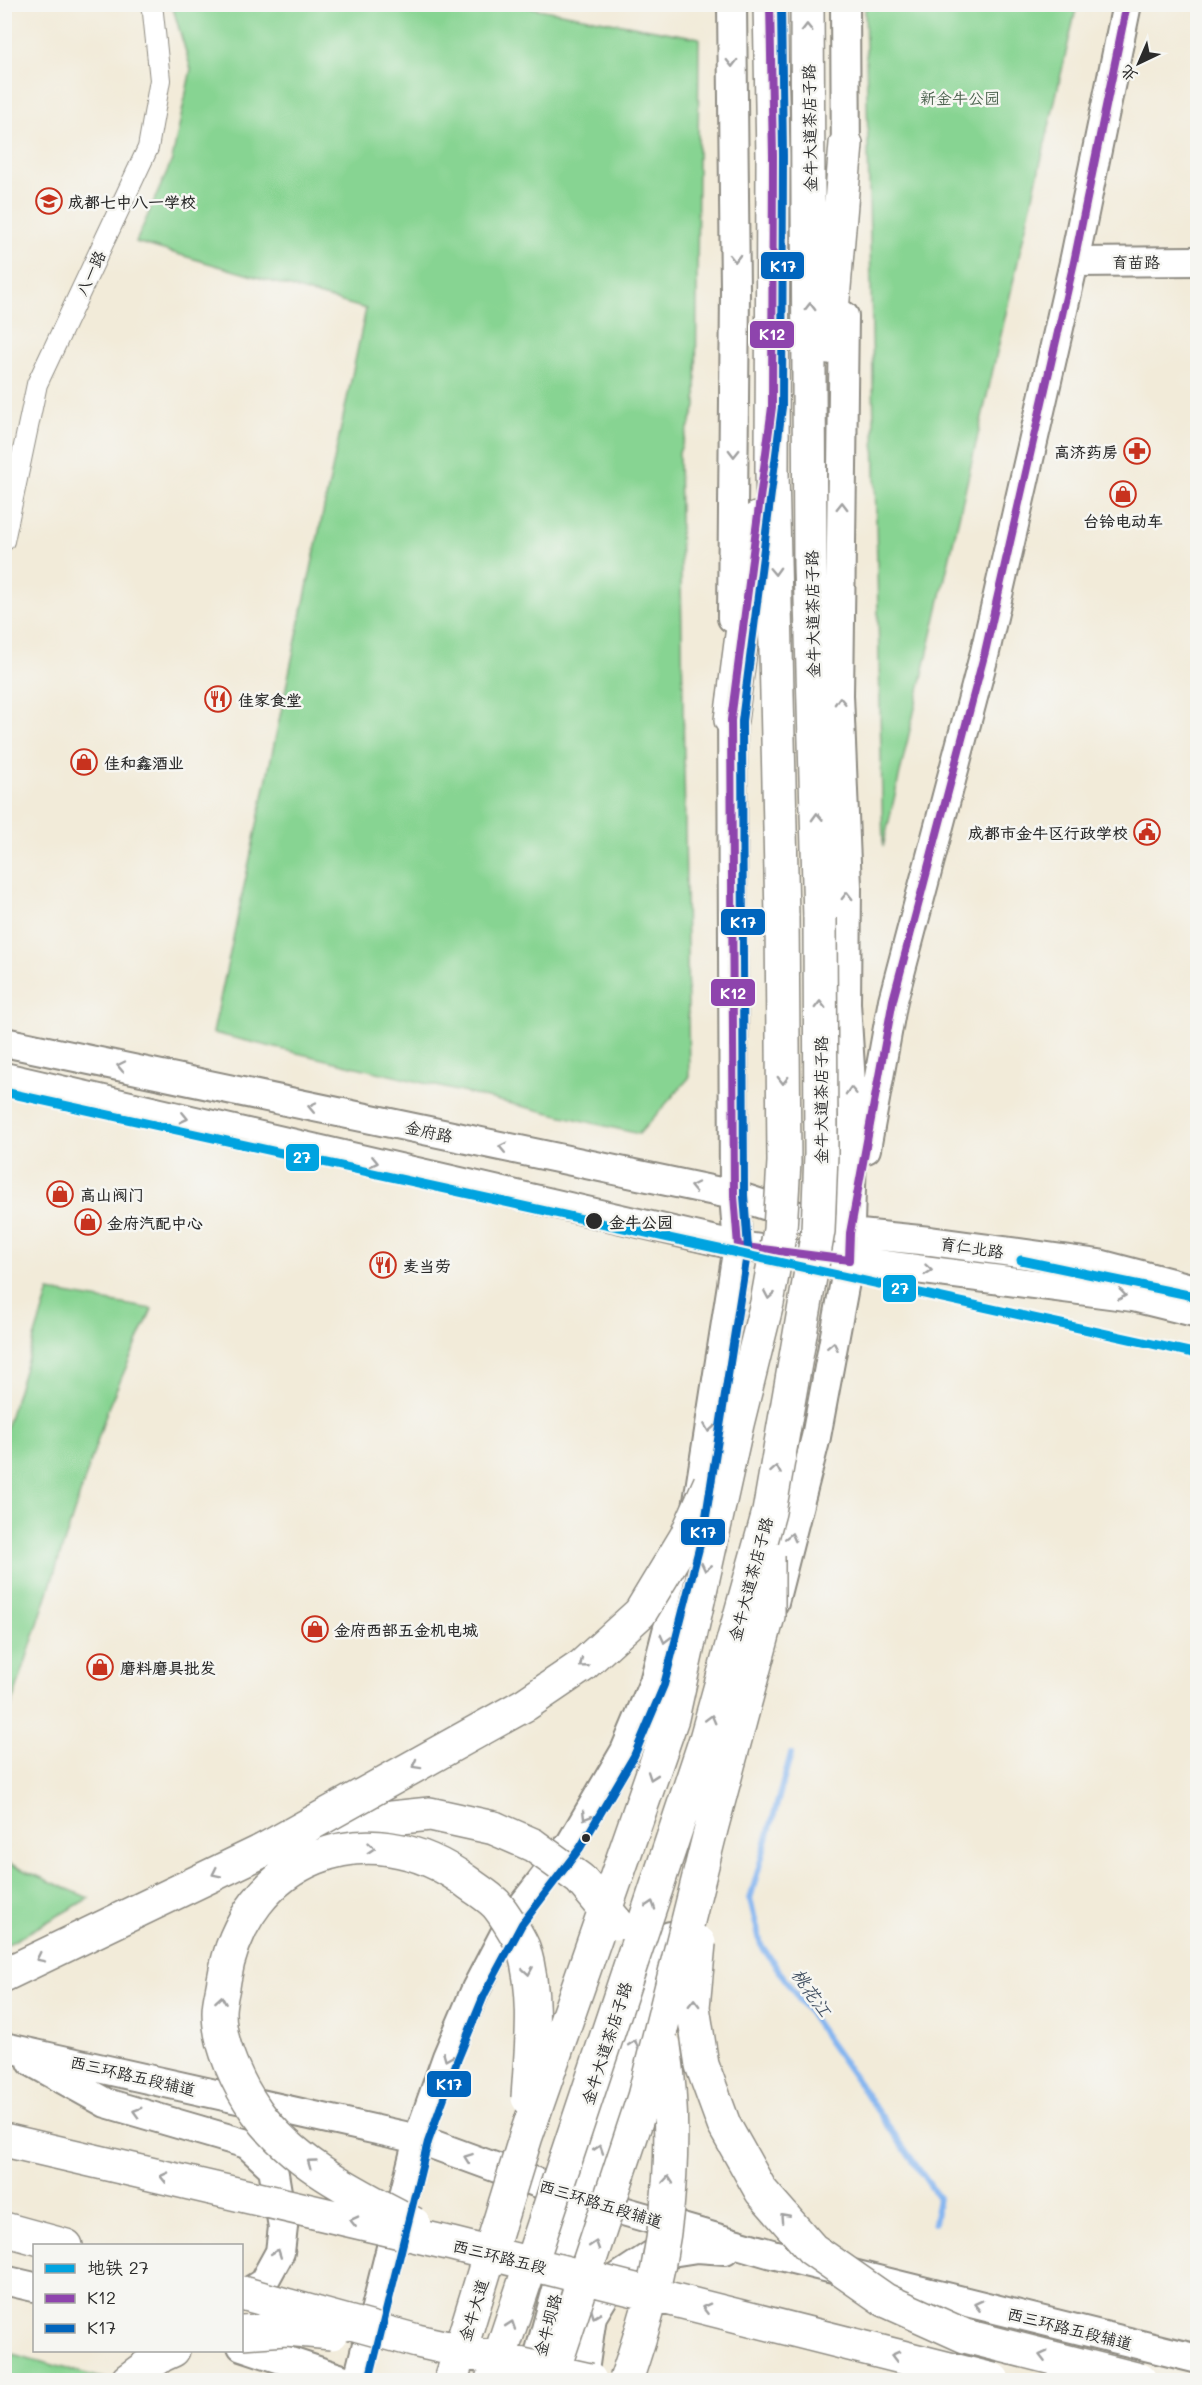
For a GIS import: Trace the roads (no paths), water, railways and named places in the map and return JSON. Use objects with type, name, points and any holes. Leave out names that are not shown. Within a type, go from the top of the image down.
[{"type":"highway","points":[[526,2136],[672,1718],[737,1424],[767,1303],[780,1230],[784,1162],[782,917],[772,407],[773,156],[770,4]]},
{"type":"highway","name":"金牛大道茶店子路","points":[[492,2380],[706,1739],[769,1512],[818,1231],[821,1154],[820,918],[810,564],[807,4]]},
{"type":"highway","points":[[810,564],[846,144]]},
{"type":"highway","points":[[731,720],[772,407]]},
{"type":"highway","points":[[4,1975],[262,1851],[526,1704],[582,1666],[640,1612],[686,1537],[737,1424]]},
{"type":"highway","points":[[550,2380],[644,2097],[711,1829],[768,1616],[769,1512]]},
{"type":"highway","points":[[262,1851],[372,1820],[430,1814],[494,1827],[533,1845],[580,1879],[618,1924],[646,1979],[665,2048],[672,2128],[664,2231],[649,2304],[626,2380]]},
{"type":"highway","points":[[711,1829],[693,2007],[702,2066],[724,2125],[761,2191],[812,2249],[885,2300],[964,2336],[1140,2380]]},
{"type":"highway","points":[[452,2244],[339,2183],[291,2148],[257,2112],[228,2060],[219,2012],[227,1962],[243,1921],[269,1887],[309,1859],[354,1846],[403,1850],[449,1869],[496,1904],[524,1948],[533,2005],[526,2136]]},
{"type":"highway","name":"金牛大道","points":[[451,2380],[526,2136]]},
{"type":"highway","name":"西三环路五段","points":[[4,2140],[452,2244],[993,2380]]},
{"type":"highway","points":[[4,2229],[59,2244]]},
{"type":"highway","points":[[243,2295],[417,2341],[589,2380]]},
{"type":"highway","points":[[243,2332],[286,2329],[417,2341]]},
{"type":"highway","points":[[128,2380],[169,2352]]},
{"type":"main road","points":[[358,2380],[418,2139],[447,2057],[476,1989],[507,1928],[571,1843],[625,1751],[654,1682],[694,1527],[738,1246],[734,1196],[731,720],[735,290],[732,4]]},
{"type":"main road","points":[[845,4],[846,144],[839,695],[847,886],[846,1003],[853,1117],[850,1247]]},
{"type":"main road","points":[[850,1247],[893,1000],[985,652],[1074,262],[1127,4]]},
{"type":"main road","name":"育苗路","points":[[1074,262],[1197,261]]},
{"type":"main road","name":"金府路","points":[[4,1042],[734,1196],[850,1247]]},
{"type":"main road","points":[[4,1077],[738,1246],[850,1247],[1133,1297],[1197,1313]]},
{"type":"main road","name":"育仁北路","points":[[850,1247],[930,1241],[1099,1264],[1197,1290]]},
{"type":"main road","name":"金牛坝路","points":[[532,2380],[582,2199],[725,1772],[761,1649],[816,1437],[850,1247]]},
{"type":"main road","points":[[5,2047],[106,2103],[247,2144],[273,2168],[283,2227],[280,2252],[263,2283],[243,2294]]},
{"type":"main road","name":"西三环路五段辅道","points":[[5,2047],[418,2139],[582,2199],[772,2254],[1197,2359]]},
{"type":"main road","points":[[589,2380],[584,2371],[592,2316],[614,2280],[652,2255],[697,2248],[772,2254]]},
{"type":"main road","points":[[4,2280],[33,2287]]},
{"type":"main road","points":[[243,2346],[345,2380]]},
{"type":"street","name":"八一路","points":[[4,541],[37,384],[148,148],[160,80],[153,13],[150,4]]},
{"type":"waterway","name":"桃花江","points":[[791,1754],[750,1899],[761,1945],[939,2198],[934,2222]]},
{"type":"metro line","name":"27","points":[[4,1092],[1198,1354]]},
{"type":"metro line","name":"27","points":[[1021,1260],[1198,1297]]},
{"type":"place","name":"成都七中八一学校","points":[[49,201]]},
{"type":"place","name":"高济药房","points":[[1137,451]]},
{"type":"place","name":"台铃电动车","points":[[1123,494]]},
{"type":"place","name":"佳家食堂","points":[[218,699]]},
{"type":"place","name":"佳和鑫酒业","points":[[84,762]]},
{"type":"place","name":"成都市金牛区行政学校","points":[[1147,832]]},
{"type":"place","name":"高山阀门","points":[[60,1194]]},
{"type":"place","name":"金牛公园","points":[[594,1221]]},
{"type":"place","name":"金府汽配中心","points":[[88,1222]]},
{"type":"place","name":"麦当劳","points":[[383,1265]]},
{"type":"place","name":"金府西部五金机电城","points":[[315,1629]]},
{"type":"place","name":"磨料磨具批发","points":[[100,1667]]},
{"type":"park label","name":"新金牛公园","points":[[960,97]]}]
